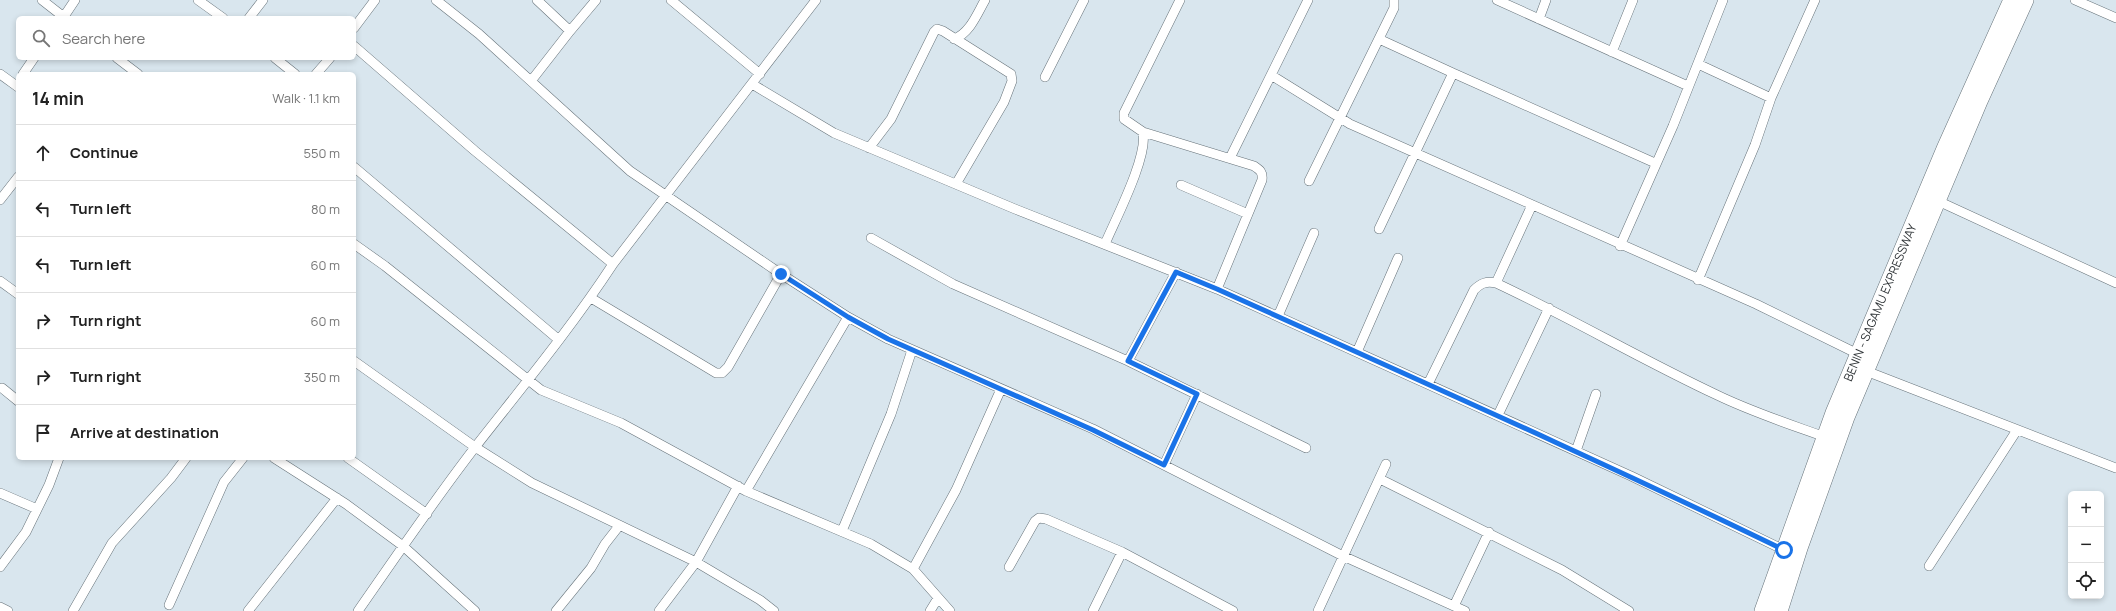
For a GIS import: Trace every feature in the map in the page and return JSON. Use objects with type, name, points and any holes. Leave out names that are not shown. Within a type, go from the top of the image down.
[{"type":"highway","name":"BENIN - SAGAMU EXPRESSWAY","points":[[1763,611],[1825,437],[1858,354],[1945,149],[2012,0]]},
{"type":"highway","points":[[1779,611],[1799,548],[1866,371],[2025,0]]},
{"type":"street","points":[[42,0],[62,16]]},
{"type":"street","points":[[65,16],[75,0]]},
{"type":"street","points":[[198,0],[221,16]]},
{"type":"street","points":[[251,16],[263,0]]},
{"type":"street","points":[[356,25],[375,0]]},
{"type":"street","points":[[436,0],[479,34],[630,171],[781,274],[848,317],[912,350],[1093,430],[1343,556],[1465,611]]},
{"type":"street","points":[[537,0],[570,31]]},
{"type":"street","points":[[531,81],[596,0]]},
{"type":"street","points":[[671,0],[760,74]]},
{"type":"street","points":[[358,611],[403,546],[476,447],[529,380],[591,298],[613,264],[760,74],[815,0]]},
{"type":"street","points":[[954,39],[962,36],[967,30],[985,0]]},
{"type":"street","points":[[1045,78],[1084,0]]},
{"type":"street","points":[[1180,0],[1124,114],[1124,119],[1143,132],[1230,158],[1254,166],[1261,170],[1263,175],[1217,289]]},
{"type":"street","points":[[1230,158],[1308,0]]},
{"type":"street","points":[[1309,181],[1394,8],[1394,0]]},
{"type":"street","points":[[1497,0],[1688,86]]},
{"type":"street","points":[[1539,19],[1546,0]]},
{"type":"street","points":[[1612,52],[1633,0]]},
{"type":"street","points":[[1620,246],[1673,126],[1723,0]]},
{"type":"street","points":[[1698,280],[1755,145],[1771,98],[1814,0]]},
{"type":"street","points":[[2075,0],[2116,18]]},
{"type":"street","points":[[869,148],[891,119],[934,32],[937,30],[943,31],[1011,74],[1012,81],[1004,102],[956,184]]},
{"type":"street","points":[[1378,39],[1655,164]]},
{"type":"street","points":[[356,48],[475,151],[613,264]]},
{"type":"street","points":[[24,72],[33,60]]},
{"type":"street","points":[[119,60],[135,72]]},
{"type":"street","points":[[278,60],[293,72]]},
{"type":"street","points":[[318,72],[328,60]]},
{"type":"street","points":[[1698,64],[1771,98]]},
{"type":"street","points":[[1379,229],[1453,73]]},
{"type":"street","points":[[0,74],[16,83]]},
{"type":"street","points":[[1270,75],[1339,118],[1620,246],[1756,304],[1858,354]]},
{"type":"street","points":[[752,84],[819,125],[869,148],[1217,289],[1498,415],[1784,550]]},
{"type":"street","points":[[1105,244],[1133,178],[1144,139],[1143,132]]},
{"type":"street","points":[[356,169],[559,340]]},
{"type":"street","points":[[0,200],[16,180]]},
{"type":"street","points":[[1181,185],[1248,214]]},
{"type":"street","points":[[1938,201],[2116,283]]},
{"type":"street","points":[[1496,283],[1532,205]]},
{"type":"street","points":[[1278,316],[1314,233]]},
{"type":"street","points":[[871,238],[953,284],[1128,361],[1306,448]]},
{"type":"street","points":[[356,245],[385,266],[541,390],[621,423],[742,488],[871,544],[913,569],[950,611]]},
{"type":"street","points":[[1356,352],[1398,258]]},
{"type":"street","points":[[1128,361],[1176,272]]},
{"type":"street","points":[[591,298],[716,373],[722,373],[728,367],[781,274]]},
{"type":"street","points":[[0,281],[16,293]]},
{"type":"street","points":[[1428,384],[1474,290],[1481,283],[1488,281],[1496,283],[1549,308],[1717,395],[1747,408],[1825,437]]},
{"type":"street","points":[[1498,415],[1549,308]]},
{"type":"street","points":[[659,611],[696,562],[848,317]]},
{"type":"street","points":[[842,531],[891,414],[912,350]]},
{"type":"street","points":[[356,362],[476,447],[540,488],[696,562],[760,600],[774,611]]},
{"type":"street","points":[[1866,371],[2116,468]]},
{"type":"street","points":[[2,388],[16,399]]},
{"type":"street","points":[[913,569],[956,490],[1001,389]]},
{"type":"street","points":[[1164,465],[1197,394]]},
{"type":"street","points":[[1576,451],[1596,394]]},
{"type":"street","points":[[1929,566],[2017,430]]},
{"type":"street","points":[[0,567],[26,532],[49,485],[58,460]]},
{"type":"street","points":[[73,611],[112,543],[171,478],[184,460]]},
{"type":"street","points":[[169,605],[224,482],[241,460]]},
{"type":"street","points":[[277,460],[337,498],[403,546],[475,611]]},
{"type":"street","points":[[351,460],[427,514]]},
{"type":"street","points":[[1318,611],[1386,464]]},
{"type":"street","points":[[1380,479],[1489,532],[1562,570],[1629,611]]},
{"type":"street","points":[[0,494],[37,509]]},
{"type":"street","points":[[248,611],[337,498]]},
{"type":"street","points":[[1008,567],[1035,520],[1039,518],[1046,519],[1122,552],[1212,598],[1233,611]]},
{"type":"street","points":[[556,611],[591,568],[605,544],[619,526]]},
{"type":"street","points":[[1454,606],[1489,532]]},
{"type":"street","points":[[1093,611],[1122,552]]},
{"type":"street","points":[[930,611],[938,598]]},
{"type":"street","points":[[0,607],[8,611]]},
{"type":"route","points":[[781,274],[848,317],[888,339],[1093,430],[1164,465],[1197,394],[1128,361],[1176,272],[1498,415],[1631,476],[1784,550]]}]
